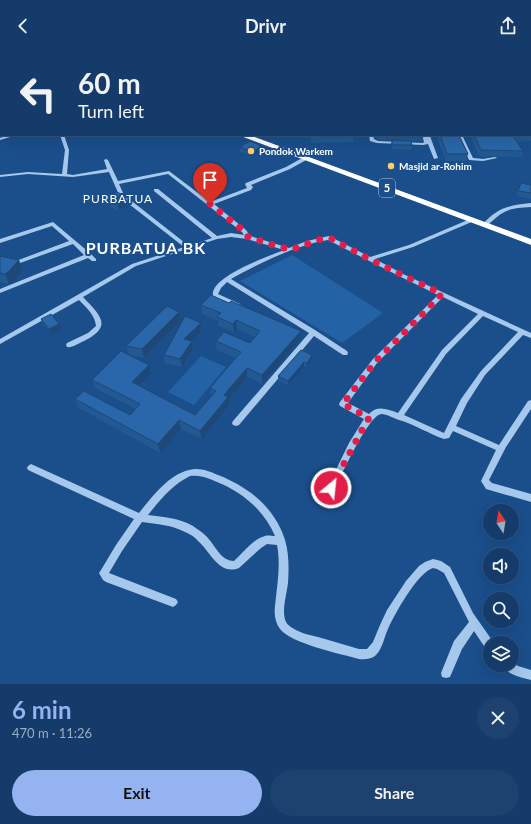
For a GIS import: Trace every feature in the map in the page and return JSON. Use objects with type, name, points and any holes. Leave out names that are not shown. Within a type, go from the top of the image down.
[{"type":"highway","name":"5","points":[[246,136],[531,242]]},
{"type":"street","points":[[0,139],[11,136]]},
{"type":"street","points":[[62,136],[67,150],[64,176]]},
{"type":"street","points":[[371,136],[372,140],[377,142],[423,144],[427,143],[424,136]]},
{"type":"street","points":[[428,136],[436,158]]},
{"type":"street","points":[[460,136],[471,159],[483,160],[495,158]]},
{"type":"street","points":[[210,204],[249,189],[250,187],[248,184],[288,168],[306,158]]},
{"type":"street","points":[[106,160],[109,170],[122,196],[188,248]]},
{"type":"street","points":[[0,176],[28,174],[64,176],[84,175],[109,170]]},
{"type":"street","points":[[116,183],[169,172],[244,231],[248,237]]},
{"type":"street","points":[[156,190],[216,238]]},
{"type":"street","points":[[485,225],[503,209],[531,205]]},
{"type":"street","points":[[369,259],[411,246],[472,220]]},
{"type":"street","points":[[0,241],[54,224],[94,260]]},
{"type":"street","points":[[0,342],[134,265],[216,238],[231,235],[248,237],[290,250]]},
{"type":"street","points":[[244,309],[215,295],[215,292],[226,280],[290,250],[329,238],[369,259],[531,336]]},
{"type":"street","points":[[18,262],[74,242]]},
{"type":"street","points":[[0,291],[89,255]]},
{"type":"street","points":[[226,280],[345,352]]},
{"type":"street","points":[[369,418],[343,404],[375,362],[442,294]]},
{"type":"street","points":[[69,345],[94,333],[100,320],[97,314],[80,297]]},
{"type":"street","points":[[399,417],[444,352],[482,313]]},
{"type":"street","points":[[236,423],[314,332]]},
{"type":"street","points":[[331,488],[362,430],[373,413],[379,411],[399,417],[446,436],[464,401],[483,373],[522,332]]},
{"type":"street","points":[[531,403],[501,449],[485,481],[486,484],[531,498]]},
{"type":"street","points":[[451,427],[501,449]]},
{"type":"street","points":[[32,468],[141,518],[176,523],[189,529],[202,538],[221,561],[230,566],[236,565],[258,545],[266,540],[281,541]]},
{"type":"street","points":[[173,602],[105,576],[105,572],[141,518],[171,483],[183,475],[199,472],[236,486],[250,495],[273,522],[281,541],[284,563],[281,620],[287,630],[296,636],[366,655],[373,651],[378,644],[394,606],[407,588],[422,569],[428,565],[435,564],[442,566],[447,570],[474,623],[483,636]]},
{"type":"street","points":[[446,673],[458,645],[474,623]]},
{"type":"street","points":[[519,672],[531,676]]},
{"type":"shaded area","points":[[292,255],[383,313],[342,343],[240,281]]},
{"type":"shaded area","points":[[201,356],[226,367],[194,405],[168,392]]},
{"type":"building","points":[[440,136],[459,136],[468,154],[447,154]]},
{"type":"building","points":[[474,136],[513,136],[523,151],[481,150]]},
{"type":"building","points":[[392,140],[411,141],[412,145],[392,145]]},
{"type":"building","points":[[250,141],[262,146],[253,152],[240,147]]},
{"type":"building","points":[[521,183],[531,185],[531,193],[518,191]]},
{"type":"building","points":[[116,192],[125,195],[117,201],[108,197]]},
{"type":"building","points":[[0,256],[19,260],[8,272],[5,274],[0,273]]},
{"type":"building","points":[[211,295],[229,303],[231,301],[301,331],[262,375],[247,368],[224,395],[228,397],[200,431],[179,420],[158,444],[75,399],[84,391],[130,415],[140,404],[92,380],[121,351],[149,365],[132,382],[195,415],[216,391],[210,388],[241,352],[216,341],[224,332],[250,343],[260,331],[236,320],[233,324],[217,317],[221,313],[201,305]]},
{"type":"building","points":[[167,306],[179,312],[142,349],[126,346]]},
{"type":"building","points":[[51,314],[59,324],[49,329],[41,319]]},
{"type":"building","points":[[185,316],[201,323],[184,339],[192,341],[180,359],[164,355]]},
{"type":"building","points":[[301,350],[312,355],[307,363],[304,362],[288,381],[278,376]]},
{"type":"place","name":"Pondok Warkem","points":[[251,151]]},
{"type":"place","name":"Masjid ar-Rohim","points":[[391,166]]},
{"type":"district","name":"PURBATUA","points":[[118,199]]},
{"type":"district","name":"PURBATUA BK","points":[[146,248]]},
{"type":"route","points":[[210,204],[244,231],[248,237],[290,250],[324,238],[332,239],[369,259],[442,294],[375,362],[343,404],[369,418],[331,488]]}]
